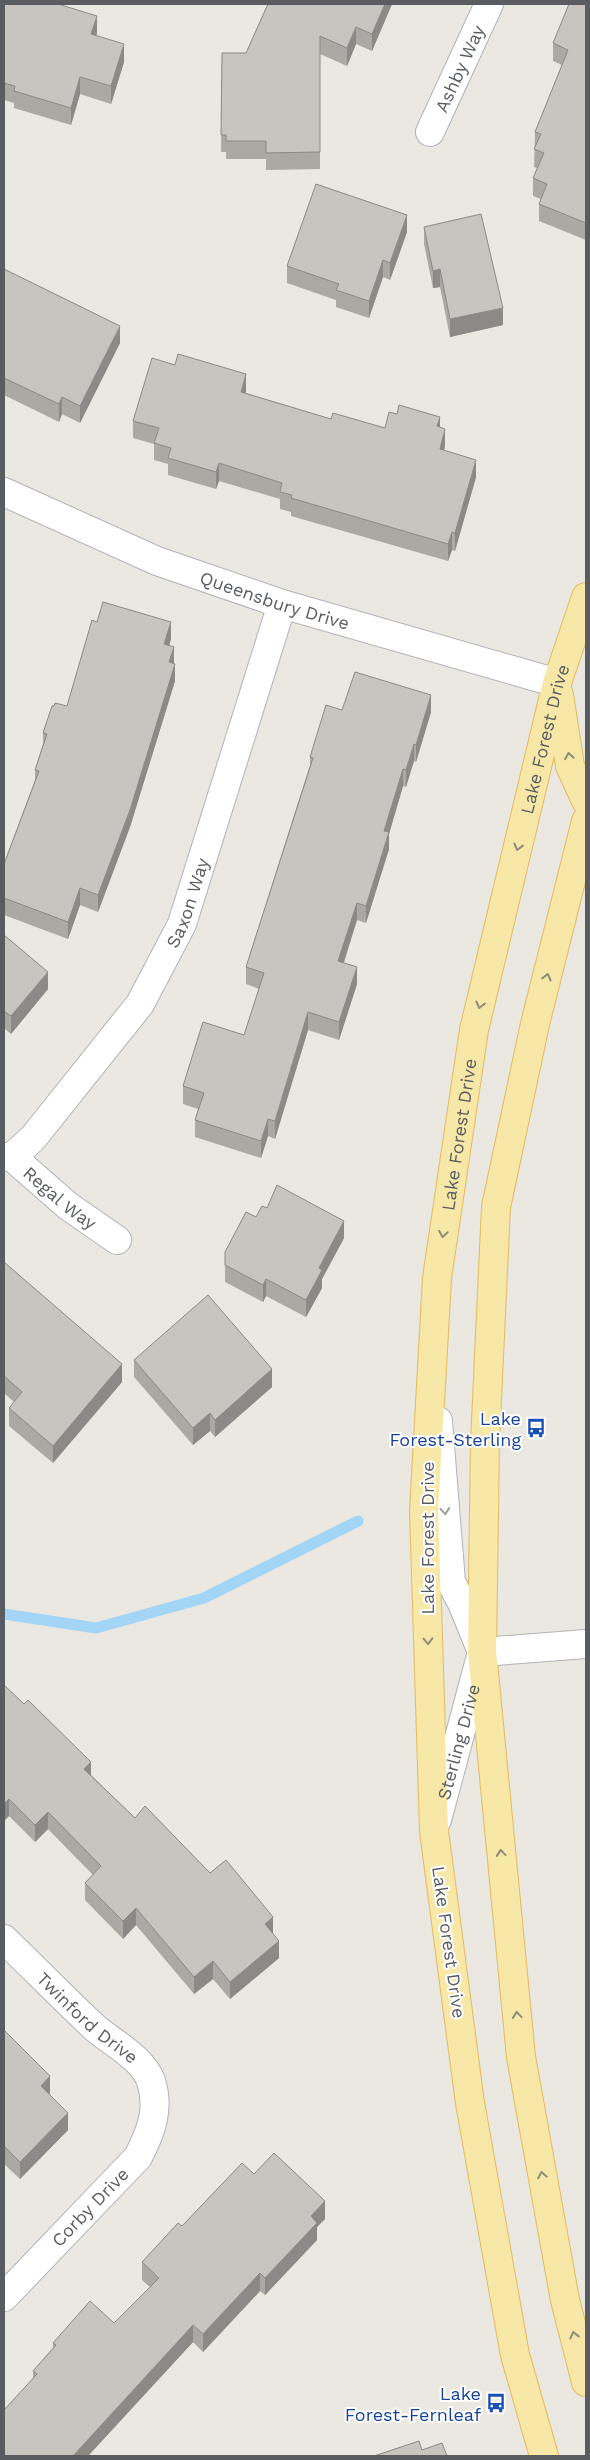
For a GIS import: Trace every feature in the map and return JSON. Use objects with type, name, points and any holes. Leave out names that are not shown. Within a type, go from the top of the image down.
[{"type":"main road","name":"Lake Forest Drive","points":[[544,2456],[515,2355],[470,2103],[434,1831],[424,1511],[437,1278],[474,1030],[557,683],[586,597]]},
{"type":"main road","points":[[586,643],[557,683],[570,766],[586,801]]},
{"type":"main road","points":[[586,822],[536,1024],[496,1207],[485,1442],[482,1652],[521,2057],[565,2300],[586,2382]]},
{"type":"street","name":"Ashby Way","points":[[430,132],[489,4]]},
{"type":"street","name":"Queensbury Drive","points":[[4,492],[157,562],[282,604],[557,683]]},
{"type":"street","name":"Saxon Way","points":[[8,1157],[33,1138],[140,1004],[182,924],[282,604]]},
{"type":"street","name":"Regal Way","points":[[8,1157],[68,1206],[117,1240]]},
{"type":"street","points":[[432,1358],[451,1582],[462,1602],[482,1652],[586,1644]]},
{"type":"street","name":"Sterling Drive","points":[[434,1831],[482,1652]]},
{"type":"street","name":"Twinford Drive","points":[[4,1939],[95,2028],[137,2061],[150,2080],[156,2105]]},
{"type":"street","name":"Corby Drive","points":[[4,2297],[138,2157],[151,2132],[156,2105]]},
{"type":"building","points":[[4,4],[58,4],[97,16],[91,34],[124,44],[111,86],[80,77],[71,108],[14,91],[15,86],[4,83]]},
{"type":"building","points":[[268,4],[385,4],[372,34],[356,27],[347,48],[320,36],[320,152],[266,153],[266,141],[226,141],[226,135],[221,135],[222,53],[246,53]]},
{"type":"building","points":[[569,4],[586,4],[586,223],[539,204],[547,184],[533,178],[544,153],[534,149],[541,134],[535,132],[568,50],[553,43]]},
{"type":"building","points":[[316,184],[407,215],[390,263],[383,260],[369,301],[336,290],[339,284],[287,266]]},
{"type":"building","points":[[481,214],[503,308],[450,319],[440,269],[433,271],[424,227]]},
{"type":"building","points":[[4,269],[120,326],[80,406],[62,397],[59,404],[4,378]]},
{"type":"building","points":[[178,354],[246,374],[241,392],[331,419],[333,413],[385,428],[389,412],[397,414],[399,405],[440,417],[437,426],[445,429],[440,449],[476,460],[455,533],[452,532],[448,544],[291,498],[292,495],[280,492],[282,483],[219,463],[216,472],[168,458],[171,448],[154,443],[159,428],[133,421],[152,358],[175,365]]},
{"type":"building","points":[[103,602],[171,622],[164,644],[174,647],[169,662],[175,664],[130,810],[98,895],[80,888],[68,922],[4,898],[4,864],[39,771],[35,770],[47,734],[43,733],[52,706],[55,703],[67,706],[92,620],[97,622]]},
{"type":"building","points":[[355,672],[431,695],[416,745],[414,744],[406,770],[403,769],[384,831],[389,832],[366,906],[357,903],[338,961],[357,967],[339,1022],[308,1012],[275,1121],[268,1119],[261,1141],[195,1120],[204,1093],[183,1086],[203,1022],[244,1035],[264,973],[246,967],[313,758],[310,757],[326,705],[342,710]]},
{"type":"building","points":[[4,935],[48,972],[11,1016],[5,1012],[4,1014]]},
{"type":"building","points":[[277,1185],[344,1221],[319,1268],[322,1270],[306,1300],[266,1279],[263,1285],[225,1265],[225,1252],[246,1212],[256,1217],[262,1206],[267,1208]]},
{"type":"building","points":[[4,1262],[122,1364],[53,1446],[9,1408],[22,1392],[4,1376]]},
{"type":"building","points":[[208,1295],[272,1369],[215,1420],[210,1413],[193,1428],[134,1360]]},
{"type":"building","points":[[4,1685],[24,1704],[28,1700],[91,1762],[84,1769],[135,1818],[145,1806],[210,1873],[226,1860],[273,1917],[265,1924],[279,1941],[230,1982],[213,1961],[194,1977],[136,1908],[123,1921],[85,1883],[101,1866],[48,1812],[35,1825],[9,1799],[4,1802]]},
{"type":"building","points":[[4,2030],[50,2076],[41,2086],[68,2113],[20,2162],[4,2146]]},
{"type":"building","points":[[274,2153],[325,2201],[311,2216],[317,2223],[265,2278],[260,2273],[203,2334],[193,2325],[73,2456],[4,2456],[4,2410],[37,2374],[33,2371],[56,2345],[53,2343],[90,2301],[114,2323],[159,2278],[142,2262],[178,2223],[182,2226],[242,2163],[254,2174]]},
{"type":"building","points":[[419,2441],[422,2450],[442,2443],[447,2456],[374,2456]]},
{"type":"waterway","points":[[4,1614],[96,1628],[204,1598],[358,1521]]},
{"type":"place","name":"Lake Forest-Sterling","points":[[536,1428]]},
{"type":"place","name":"Lake Forest-Fernleaf","points":[[496,2403]]}]
